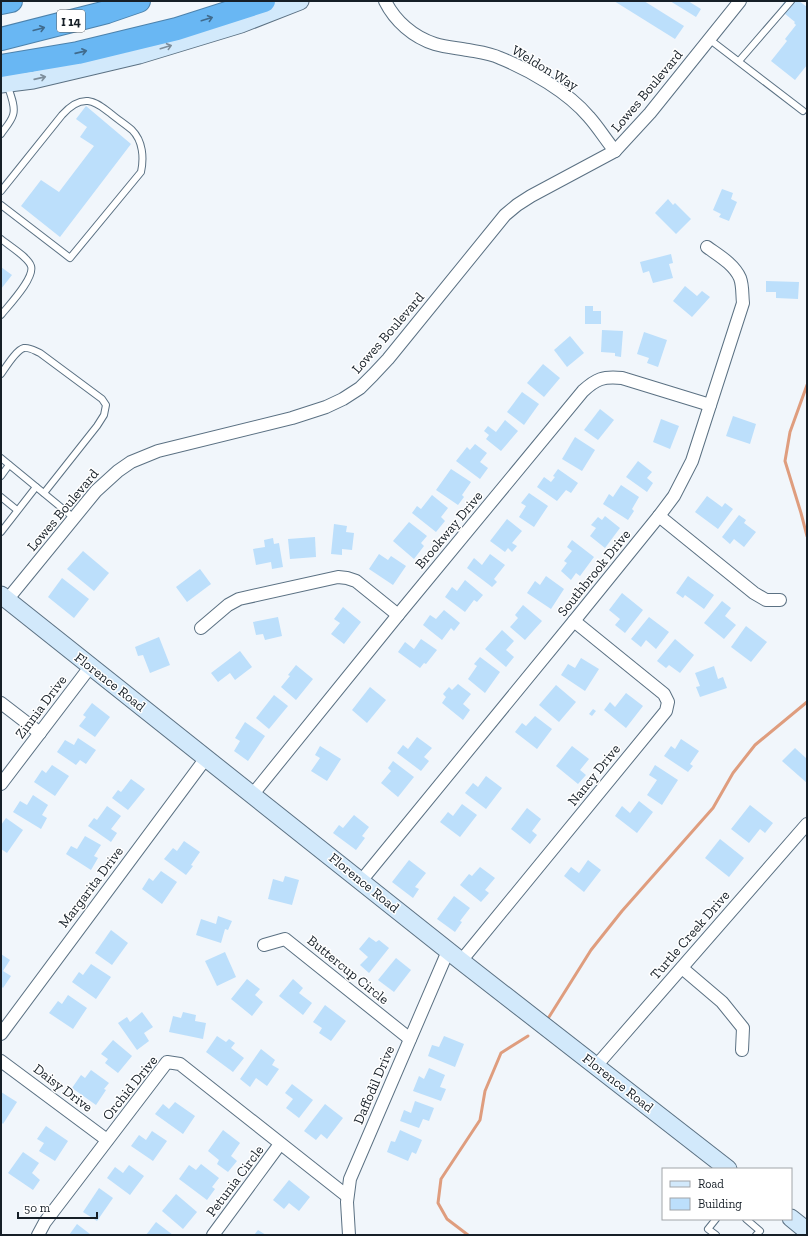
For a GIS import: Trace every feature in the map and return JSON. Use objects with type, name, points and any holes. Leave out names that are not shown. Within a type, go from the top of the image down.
[{"type":"highway","points":[[1,3],[11,1]]},
{"type":"highway","name":"I 14","points":[[1,38],[107,12],[140,1]]},
{"type":"highway","points":[[3,77],[78,53],[177,29],[264,1]]},
{"type":"street","points":[[3,77],[32,80],[139,55],[241,24],[300,1]]},
{"type":"street","name":"Weldon Way","points":[[385,1],[395,17],[404,26],[426,41],[482,52],[499,57],[526,70],[553,87],[568,97],[589,117],[614,151]]},
{"type":"street","name":"Lowes Boulevard","points":[[4,598],[106,481],[131,462],[158,451],[310,413],[343,399],[360,388],[388,359],[505,215],[531,196],[614,151],[639,127],[740,1]]},
{"type":"street","name":"Southbrook Drive","points":[[361,881],[574,621],[674,496],[692,461],[743,303],[739,277],[730,264],[707,247]]},
{"type":"street","name":"Brookway Drive","points":[[252,794],[583,391],[592,383],[601,378],[622,378],[710,405]]},
{"type":"street","points":[[659,516],[754,593],[766,600],[780,600]]},
{"type":"street","points":[[201,628],[228,605],[240,599],[338,577],[356,581],[398,615]]},
{"type":"street","name":"Florence Road","points":[[4,598],[455,956],[727,1168]]},
{"type":"street","name":"Nancy Drive","points":[[455,956],[666,711],[668,702],[664,694],[574,621]]},
{"type":"street","name":"Zinnia Drive","points":[[1,784],[90,667]]},
{"type":"street","points":[[1,703],[40,733]]},
{"type":"street","name":"Margarita Drive","points":[[1,1034],[206,758]]},
{"type":"street","name":"Turtle Creek Drive","points":[[596,1066],[807,824]]},
{"type":"street","name":"Buttercup Circle","points":[[264,945],[285,939],[410,1039]]},
{"type":"street","name":"Daffodil Drive","points":[[349,1235],[347,1196],[350,1179],[410,1039],[455,956]]},
{"type":"street","points":[[682,968],[722,1002],[743,1028],[742,1050]]},
{"type":"street","name":"Daisy Drive","points":[[1,1061],[107,1140]]},
{"type":"street","name":"Orchid Drive","points":[[38,1235],[45,1222],[167,1062],[180,1064],[347,1196]]},
{"type":"street","name":"Petunia Circle","points":[[213,1235],[280,1144]]},
{"type":"street","points":[[792,1219],[807,1231]]},
{"type":"lane","points":[[739,61],[790,1]]},
{"type":"lane","points":[[709,39],[803,111]]},
{"type":"lane","points":[[1,134],[14,114],[14,107],[3,77]]},
{"type":"lane","points":[[1,191],[62,115],[69,107],[78,102],[87,101],[96,103],[133,131],[139,141],[143,156],[141,172],[70,258],[1,205]]},
{"type":"lane","points":[[1,239],[27,259],[31,266],[32,272],[29,280],[1,315]]},
{"type":"lane","points":[[1,374],[17,352],[24,348],[30,348],[40,353],[102,399],[106,405],[104,415],[97,426],[44,493]]},
{"type":"lane","points":[[1,458],[74,518]]},
{"type":"lane","points":[[1,476],[9,465]]},
{"type":"lane","points":[[1,532],[36,487]]},
{"type":"lane","points":[[1,497],[17,510]]},
{"type":"lane","points":[[715,1220],[708,1229],[716,1235]]},
{"type":"lane","points":[[747,1220],[760,1231],[756,1235]]},
{"type":"building","points":[[614,1],[644,1],[684,26],[675,39]]},
{"type":"building","points":[[670,1],[688,1],[701,9],[696,17]]},
{"type":"building","points":[[785,1],[799,1],[807,7],[807,65],[795,80],[771,61],[787,41],[785,39],[796,25],[794,23],[795,22],[779,9]]},
{"type":"building","points":[[86,106],[131,144],[60,237],[21,206],[41,180],[59,192],[94,146],[80,137],[87,127],[76,119]]},
{"type":"building","points":[[722,189],[733,193],[731,199],[737,202],[729,221],[719,217],[721,214],[713,210]]},
{"type":"building","points":[[668,199],[673,205],[675,203],[691,219],[676,234],[655,213]]},
{"type":"building","points":[[671,254],[673,263],[669,264],[673,278],[653,283],[649,271],[643,273],[640,262]]},
{"type":"building","points":[[1,267],[12,275],[1,289]]},
{"type":"building","points":[[766,281],[799,282],[798,299],[776,298],[776,292],[766,292]]},
{"type":"building","points":[[685,286],[697,296],[702,291],[710,297],[692,317],[673,301]]},
{"type":"building","points":[[585,306],[593,306],[593,311],[601,311],[601,324],[585,324]]},
{"type":"building","points":[[602,330],[623,331],[621,357],[615,356],[615,353],[601,352]]},
{"type":"building","points":[[644,332],[667,340],[658,367],[647,363],[649,358],[637,354]]},
{"type":"building","points":[[570,336],[584,353],[567,367],[554,350]]},
{"type":"building","points":[[543,364],[560,378],[544,397],[527,383]]},
{"type":"building","points":[[522,392],[539,404],[524,425],[507,412]]},
{"type":"building","points":[[600,409],[614,420],[598,440],[584,430]]},
{"type":"building","points":[[733,416],[756,424],[750,444],[726,436]]},
{"type":"building","points":[[661,419],[679,426],[670,449],[653,442]]},
{"type":"building","points":[[505,420],[518,431],[501,451],[486,439],[489,435],[484,431],[488,426],[496,432]]},
{"type":"building","points":[[575,437],[595,450],[582,471],[562,459]]},
{"type":"building","points":[[475,444],[487,453],[480,462],[488,468],[480,479],[456,461],[467,447],[470,450]]},
{"type":"building","points":[[638,461],[652,472],[647,478],[653,483],[647,492],[626,477]]},
{"type":"building","points":[[451,469],[471,482],[462,495],[464,497],[458,505],[436,490]]},
{"type":"building","points":[[558,469],[578,483],[571,493],[566,490],[557,501],[537,487],[544,477],[551,482]]},
{"type":"building","points":[[621,485],[639,497],[632,509],[634,511],[628,520],[603,504],[609,494],[613,497]]},
{"type":"building","points":[[529,493],[548,506],[534,527],[519,517],[526,506],[521,503]]},
{"type":"building","points":[[432,495],[448,508],[441,517],[445,521],[436,532],[412,513],[417,506],[421,509]]},
{"type":"building","points":[[707,496],[722,507],[725,503],[733,509],[718,529],[695,512]]},
{"type":"building","points":[[739,515],[746,520],[744,523],[756,532],[744,547],[734,539],[730,544],[722,537]]},
{"type":"building","points":[[605,516],[620,528],[605,548],[590,536],[596,528],[591,525],[598,517],[602,520]]},
{"type":"building","points":[[507,519],[522,531],[512,543],[517,546],[512,552],[508,548],[505,552],[490,541]]},
{"type":"building","points":[[409,522],[427,536],[421,543],[424,546],[414,559],[393,541]]},
{"type":"building","points":[[334,524],[347,526],[346,532],[354,533],[352,550],[342,549],[342,555],[331,554]]},
{"type":"building","points":[[315,537],[316,557],[290,559],[288,539]]},
{"type":"building","points":[[273,538],[274,544],[279,543],[283,567],[272,569],[271,562],[256,565],[253,549],[265,547],[264,540]]},
{"type":"building","points":[[572,540],[594,557],[580,576],[576,573],[571,580],[561,571],[567,563],[564,561],[572,551],[567,547]]},
{"type":"building","points":[[83,551],[109,573],[94,591],[67,569]]},
{"type":"building","points":[[379,554],[388,560],[391,556],[406,566],[393,585],[369,569]]},
{"type":"building","points":[[490,554],[505,565],[494,579],[497,582],[492,587],[467,568],[474,558],[482,565]]},
{"type":"building","points":[[200,569],[211,584],[187,602],[176,587]]},
{"type":"building","points":[[546,576],[564,589],[551,609],[527,593],[535,581],[540,585]]},
{"type":"building","points":[[688,576],[714,595],[704,609],[685,595],[683,598],[676,593]]},
{"type":"building","points":[[62,578],[89,599],[74,618],[48,597]]},
{"type":"building","points":[[465,580],[483,595],[477,602],[474,600],[465,612],[445,597],[452,587],[457,591]]},
{"type":"building","points":[[622,593],[643,610],[625,633],[615,625],[620,619],[609,610]]},
{"type":"building","points":[[722,601],[731,608],[725,616],[736,625],[724,639],[704,623]]},
{"type":"building","points":[[523,605],[542,621],[525,640],[510,627],[518,618],[515,615]]},
{"type":"building","points":[[343,607],[361,622],[344,644],[331,634],[340,623],[334,619]]},
{"type":"building","points":[[444,610],[460,623],[454,631],[451,628],[442,640],[423,625],[430,615],[436,619]]},
{"type":"building","points":[[278,617],[282,636],[265,640],[263,634],[256,635],[253,622]]},
{"type":"building","points":[[649,617],[669,632],[656,649],[646,640],[641,647],[631,639]]},
{"type":"building","points":[[746,626],[767,642],[751,662],[731,647]]},
{"type":"building","points":[[502,630],[514,641],[506,650],[514,657],[506,667],[485,649]]},
{"type":"building","points":[[159,637],[170,665],[150,673],[143,655],[138,656],[135,647]]},
{"type":"building","points":[[421,639],[437,650],[426,664],[424,663],[420,668],[398,652],[405,642],[414,649]]},
{"type":"building","points":[[675,639],[694,655],[680,673],[669,665],[666,668],[657,661]]},
{"type":"building","points":[[240,651],[252,667],[235,680],[230,673],[218,682],[211,673]]},
{"type":"building","points":[[480,657],[500,672],[485,693],[468,679],[477,666],[474,664]]},
{"type":"building","points":[[581,658],[599,669],[585,691],[561,675],[568,664],[575,668]]},
{"type":"building","points":[[296,665],[313,679],[296,700],[281,687],[290,676],[288,675]]},
{"type":"building","points":[[714,666],[718,679],[723,677],[727,688],[700,697],[696,687],[700,686],[695,673]]},
{"type":"building","points":[[458,684],[471,694],[463,704],[470,710],[463,720],[442,703],[446,697],[443,694],[449,687],[452,690]]},
{"type":"building","points":[[556,685],[576,702],[559,722],[539,705]]},
{"type":"building","points":[[370,687],[386,700],[367,723],[352,710]]},
{"type":"building","points":[[626,693],[643,706],[626,728],[604,710],[610,702],[615,707]]},
{"type":"building","points":[[274,695],[288,706],[269,729],[256,718]]},
{"type":"building","points":[[92,703],[110,717],[95,737],[79,726],[86,717],[83,715]]},
{"type":"building","points":[[593,709],[596,711],[592,716],[589,714]]},
{"type":"building","points":[[535,716],[552,729],[537,749],[515,732],[522,723],[526,726]]},
{"type":"building","points":[[245,722],[265,736],[248,761],[234,751],[240,741],[235,738]]},
{"type":"building","points":[[417,737],[432,748],[424,757],[429,761],[421,771],[397,753],[403,745],[408,749]]},
{"type":"building","points":[[78,738],[96,750],[86,764],[80,760],[76,765],[57,752],[65,740],[74,745]]},
{"type":"building","points":[[681,739],[699,751],[690,764],[693,766],[688,772],[664,756],[671,746],[675,749]]},
{"type":"building","points":[[320,746],[341,759],[327,781],[311,771],[320,758],[315,755]]},
{"type":"building","points":[[572,746],[589,759],[580,770],[586,775],[578,784],[556,766]]},
{"type":"building","points":[[795,748],[807,759],[807,783],[782,761]]},
{"type":"building","points":[[393,761],[414,777],[398,797],[381,783],[391,771],[388,768]]},
{"type":"building","points":[[52,765],[69,776],[55,796],[34,782],[42,770],[46,773]]},
{"type":"building","points":[[655,765],[678,780],[662,805],[647,795],[657,780],[649,775]]},
{"type":"building","points":[[486,776],[502,788],[486,809],[465,793],[473,783],[478,787]]},
{"type":"building","points":[[131,779],[145,789],[128,810],[112,798],[118,790],[121,792]]},
{"type":"building","points":[[33,795],[48,805],[42,815],[47,818],[41,829],[13,812],[20,801],[27,805]]},
{"type":"building","points":[[639,801],[653,812],[637,833],[615,816],[622,806],[630,813]]},
{"type":"building","points":[[462,804],[477,815],[460,837],[440,822],[448,812],[453,816]]},
{"type":"building","points":[[750,805],[773,823],[765,833],[760,829],[749,843],[731,829]]},
{"type":"building","points":[[107,806],[121,816],[111,829],[117,833],[111,842],[88,826],[94,818],[97,820]]},
{"type":"building","points":[[527,808],[541,819],[532,831],[537,835],[530,844],[511,829]]},
{"type":"building","points":[[354,815],[369,827],[362,836],[365,838],[356,850],[333,833],[339,825],[343,828]]},
{"type":"building","points":[[6,818],[23,830],[7,853],[1,849],[1,825]]},
{"type":"building","points":[[85,836],[101,845],[94,856],[98,858],[91,870],[66,854],[71,846],[77,849]]},
{"type":"building","points":[[720,839],[744,858],[729,877],[705,858]]},
{"type":"building","points":[[184,841],[200,852],[191,865],[193,866],[186,875],[164,859],[173,848],[177,851]]},
{"type":"building","points":[[409,860],[426,873],[415,887],[419,889],[413,898],[392,882]]},
{"type":"building","points":[[588,860],[601,870],[584,892],[564,876],[571,867],[579,873]]},
{"type":"building","points":[[480,867],[495,878],[485,890],[489,893],[481,902],[460,885],[469,874],[472,876]]},
{"type":"building","points":[[161,871],[177,882],[162,904],[142,889],[149,878],[153,881]]},
{"type":"building","points":[[285,876],[299,880],[292,905],[268,899],[273,879],[283,882]]},
{"type":"building","points":[[454,896],[470,908],[460,921],[462,922],[455,932],[437,919]]},
{"type":"building","points":[[218,916],[232,921],[228,930],[225,929],[221,943],[196,935],[201,919],[216,924]]},
{"type":"building","points":[[111,930],[128,943],[112,965],[95,953]]},
{"type":"building","points":[[369,937],[376,942],[379,940],[389,948],[369,973],[360,965],[368,957],[359,949]]},
{"type":"building","points":[[225,952],[236,977],[217,986],[205,961]]},
{"type":"building","points":[[1,954],[10,960],[3,971],[11,976],[3,988],[1,986]]},
{"type":"building","points":[[396,958],[411,970],[394,992],[378,980]]},
{"type":"building","points":[[91,964],[111,977],[96,999],[72,982],[79,972],[83,975]]},
{"type":"building","points":[[247,979],[260,989],[255,995],[263,1002],[252,1016],[231,999]]},
{"type":"building","points":[[293,979],[303,988],[299,993],[312,1003],[303,1015],[279,996]]},
{"type":"building","points":[[68,995],[87,1008],[73,1029],[49,1013],[58,1001],[62,1004]]},
{"type":"building","points":[[325,1005],[346,1021],[331,1041],[319,1033],[322,1028],[313,1022]]},
{"type":"building","points":[[142,1012],[153,1027],[144,1033],[149,1041],[137,1050],[118,1023],[127,1017],[130,1022]]},
{"type":"building","points":[[183,1012],[196,1015],[195,1021],[206,1023],[203,1039],[169,1032],[173,1016],[181,1018]]},
{"type":"building","points":[[217,1036],[226,1042],[229,1039],[235,1043],[231,1048],[244,1058],[233,1072],[206,1052]]},
{"type":"building","points":[[444,1036],[464,1044],[455,1067],[428,1056],[432,1045],[439,1047]]},
{"type":"building","points":[[113,1040],[132,1056],[118,1073],[105,1063],[108,1059],[101,1054]]},
{"type":"building","points":[[261,1049],[275,1060],[272,1065],[279,1069],[267,1086],[256,1078],[250,1087],[240,1079]]},
{"type":"building","points":[[429,1068],[445,1075],[440,1087],[446,1089],[441,1101],[413,1091],[419,1076],[424,1079]]},
{"type":"building","points":[[91,1070],[109,1083],[104,1089],[106,1090],[96,1105],[72,1088],[81,1075],[85,1078]]},
{"type":"building","points":[[292,1084],[313,1100],[299,1118],[286,1108],[293,1099],[285,1093]]},
{"type":"building","points":[[1,1092],[17,1102],[3,1124],[1,1122]]},
{"type":"building","points":[[415,1101],[434,1108],[429,1121],[423,1119],[419,1128],[400,1121],[404,1110],[411,1113]]},
{"type":"building","points":[[175,1102],[195,1116],[183,1134],[155,1114],[163,1104],[169,1109]]},
{"type":"building","points":[[325,1104],[343,1118],[327,1139],[321,1134],[316,1140],[304,1131]]},
{"type":"building","points":[[46,1126],[68,1141],[55,1161],[39,1151],[44,1143],[37,1139]]},
{"type":"building","points":[[223,1130],[240,1143],[231,1156],[237,1161],[228,1172],[217,1164],[219,1160],[208,1151]]},
{"type":"building","points":[[400,1130],[422,1140],[416,1154],[412,1152],[408,1161],[387,1152],[391,1141],[395,1142]]},
{"type":"building","points":[[152,1131],[167,1141],[153,1161],[131,1146],[139,1135],[146,1140]]},
{"type":"building","points":[[23,1152],[39,1163],[32,1173],[40,1180],[33,1190],[8,1173]]},
{"type":"building","points":[[201,1164],[219,1178],[212,1187],[215,1189],[207,1200],[179,1179],[189,1165],[196,1170]]},
{"type":"building","points":[[129,1165],[144,1176],[130,1195],[107,1178],[115,1167],[123,1173]]},
{"type":"building","points":[[289,1180],[310,1197],[299,1211],[289,1203],[284,1209],[273,1200]]},
{"type":"building","points":[[99,1188],[113,1198],[97,1221],[83,1212]]},
{"type":"building","points":[[176,1194],[197,1212],[183,1229],[162,1211]]},
{"type":"building","points":[[156,1222],[173,1235],[146,1235]]},
{"type":"building","points":[[77,1224],[90,1234],[69,1235]]},
{"type":"building","points":[[258,1230],[266,1235],[254,1235]]},
{"type":"waterway","points":[[807,385],[790,432],[785,461],[807,536]]},
{"type":"waterway","points":[[549,1017],[591,950],[622,911],[713,808],[733,773],[755,745],[807,702]]},
{"type":"waterway","points":[[468,1235],[447,1219],[438,1203],[441,1179],[480,1120],[485,1091],[501,1053],[528,1036]]}]
